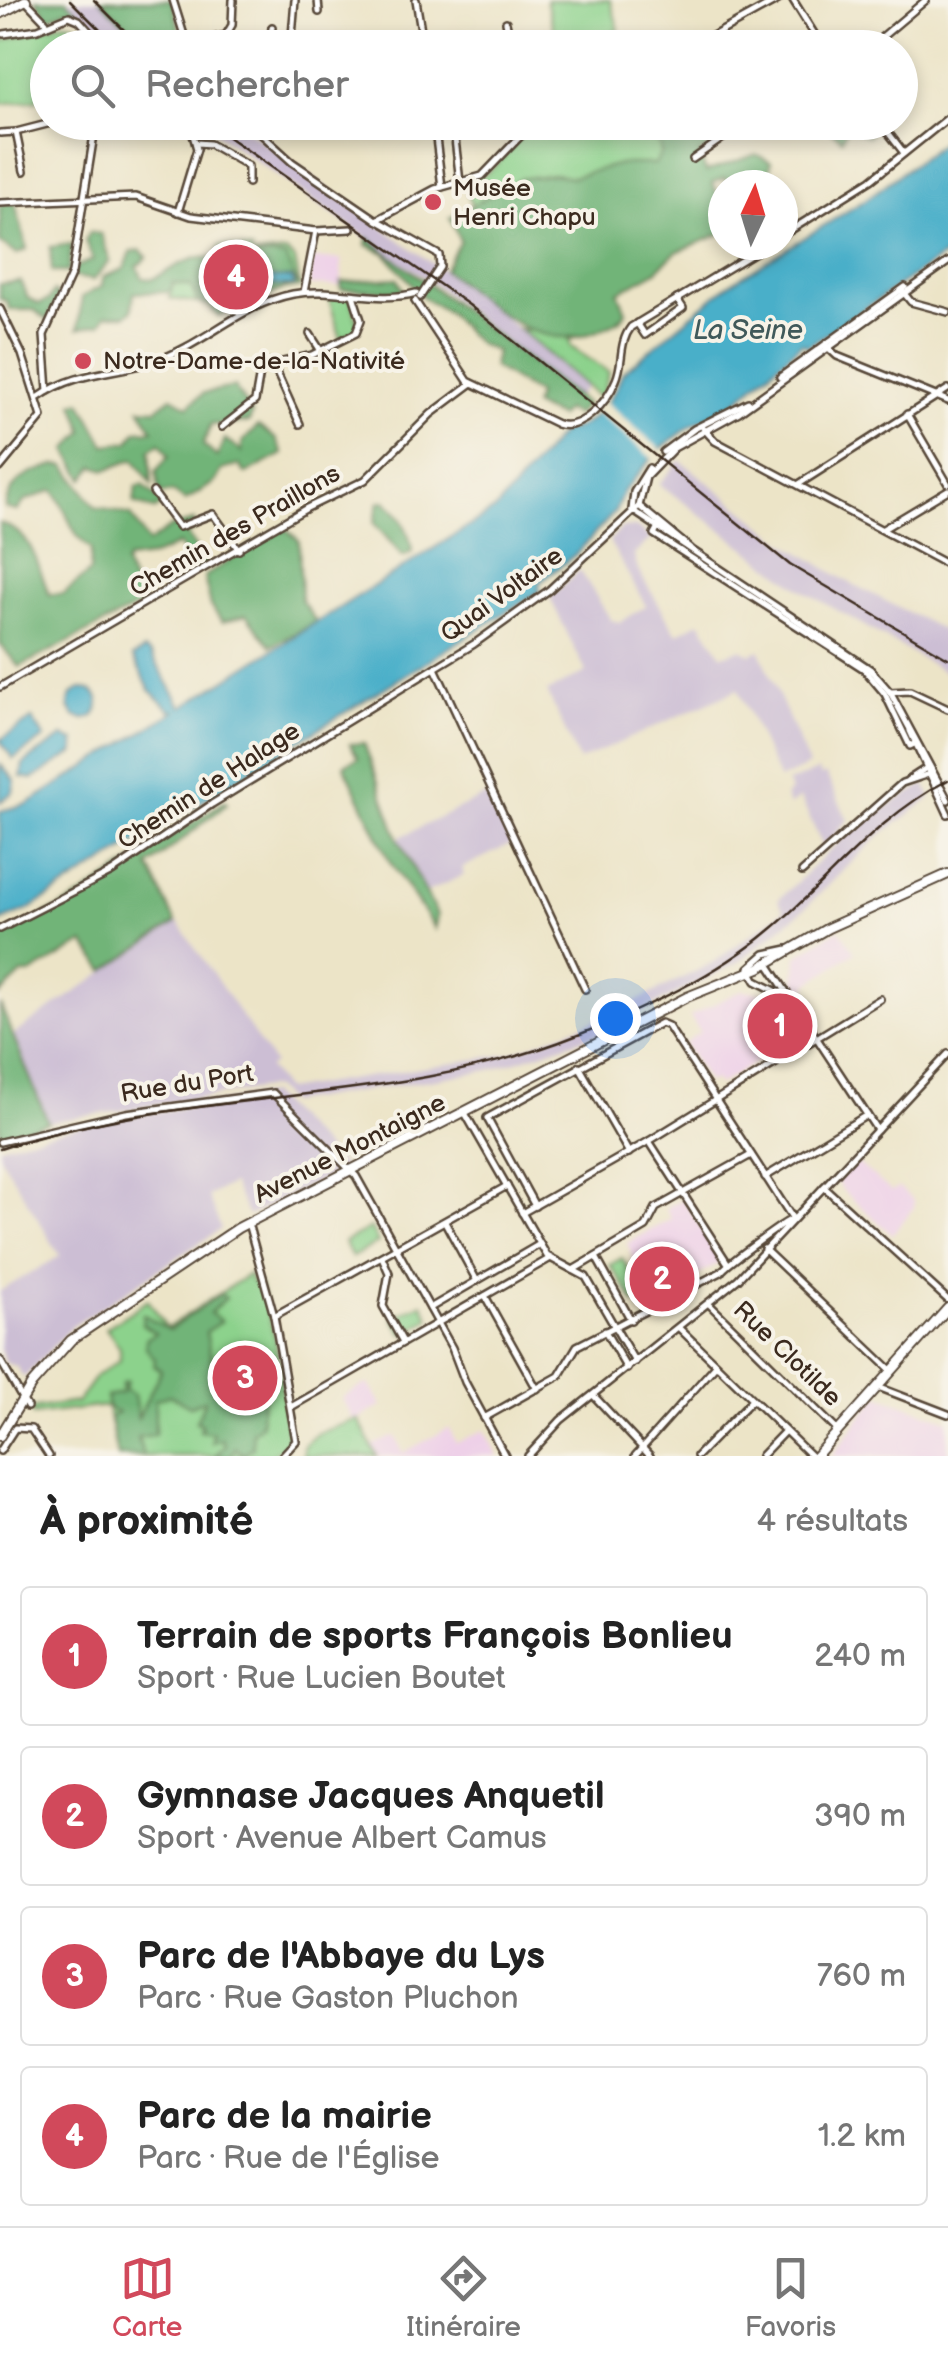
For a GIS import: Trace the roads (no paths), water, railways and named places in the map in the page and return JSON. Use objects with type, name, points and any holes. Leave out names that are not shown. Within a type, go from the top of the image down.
[{"type":"main road","points":[[0,14],[25,0]]},
{"type":"main road","name":"Avenue Montaigne","points":[[0,1436],[24,1403],[32,1384],[78,1335],[248,1223],[686,996],[768,964],[792,948],[948,874]]},
{"type":"main road","points":[[814,1456],[878,1388],[948,1304]]},
{"type":"street","points":[[25,0],[46,22]]},
{"type":"street","points":[[173,0],[183,30]]},
{"type":"street","points":[[229,30],[233,0]]},
{"type":"street","points":[[292,30],[295,0]]},
{"type":"street","points":[[318,0],[319,12]]},
{"type":"street","points":[[416,0],[421,30]]},
{"type":"street","points":[[724,30],[778,0]]},
{"type":"street","points":[[793,0],[812,30]]},
{"type":"street","points":[[890,30],[926,0]]},
{"type":"street","points":[[31,30],[46,22],[75,17],[87,30]]},
{"type":"street","points":[[506,22],[508,30]]},
{"type":"street","points":[[272,26],[272,30]]},
{"type":"street","points":[[4,34],[30,30]]},
{"type":"street","points":[[798,226],[871,180],[948,118]]},
{"type":"street","points":[[0,133],[30,128]]},
{"type":"street","points":[[16,132],[24,171]]},
{"type":"street","points":[[48,392],[44,335],[72,272],[93,140]]},
{"type":"street","points":[[194,140],[210,144],[248,166],[248,183]]},
{"type":"street","points":[[268,140],[292,162],[377,220],[439,255],[440,265],[416,297]]},
{"type":"street","points":[[436,140],[442,186]]},
{"type":"street","points":[[455,140],[460,182]]},
{"type":"street","points":[[377,220],[442,186],[487,172],[516,140]]},
{"type":"street","points":[[694,159],[721,140]]},
{"type":"street","points":[[894,140],[904,152]]},
{"type":"street","points":[[178,212],[197,143]]},
{"type":"street","points":[[0,203],[136,196],[178,212],[316,231],[351,230]]},
{"type":"street","points":[[304,292],[316,231]]},
{"type":"street","points":[[416,297],[471,384],[558,424],[578,426],[609,392],[618,374],[622,341],[637,323],[742,260]]},
{"type":"street","name":"Quai Voltaire","points":[[435,668],[550,590],[636,508],[634,492],[654,461],[745,404],[825,344],[948,262]]},
{"type":"street","points":[[902,291],[911,302],[948,312]]},
{"type":"street","points":[[39,398],[80,375],[155,361],[189,347],[239,314],[304,292],[416,297]]},
{"type":"street","points":[[222,426],[255,402],[257,372],[272,362],[320,352],[345,342],[360,327],[353,294]]},
{"type":"street","points":[[637,323],[645,335],[683,308],[678,299]]},
{"type":"street","points":[[0,309],[45,419],[0,468]]},
{"type":"street","points":[[310,334],[320,352]]},
{"type":"street","points":[[825,344],[837,356],[948,402]]},
{"type":"street","points":[[272,362],[300,424]]},
{"type":"street","name":"Chemin des Praillons","points":[[0,687],[307,508],[364,480],[432,414],[471,384]]},
{"type":"street","points":[[799,485],[948,389]]},
{"type":"street","points":[[883,530],[948,487],[907,414]]},
{"type":"street","points":[[703,427],[715,441],[948,564]]},
{"type":"street","points":[[153,492],[179,527],[213,514],[239,550]]},
{"type":"street","points":[[636,508],[759,605],[864,670],[890,704],[910,746],[914,744]]},
{"type":"street","points":[[658,527],[654,534],[856,659],[890,692],[948,814]]},
{"type":"street","points":[[940,560],[948,554]]},
{"type":"street","points":[[435,668],[585,988]]},
{"type":"street","name":"Chemin de Halage","points":[[0,930],[112,872],[212,804],[435,668]]},
{"type":"street","points":[[890,692],[910,690],[948,709]]},
{"type":"street","points":[[909,728],[914,744],[948,800]]},
{"type":"street","points":[[802,872],[908,780],[928,769]]},
{"type":"street","points":[[792,948],[765,954],[752,962],[750,972],[756,981],[792,1000]]},
{"type":"street","points":[[768,964],[877,1130]]},
{"type":"street","points":[[522,1213],[629,1153],[880,999]]},
{"type":"street","points":[[536,1206],[487,1118],[661,1024],[668,1026],[792,1220]]},
{"type":"street","points":[[528,1456],[552,1428],[709,1304],[730,1281],[738,1279],[763,1247],[948,1054]]},
{"type":"street","points":[[579,1066],[629,1153]]},
{"type":"street","name":"Rue du Port","points":[[0,1142],[84,1120],[268,1092],[351,1171]]},
{"type":"street","points":[[465,1112],[549,1258],[577,1272],[636,1362]]},
{"type":"street","points":[[766,1177],[866,1114]]},
{"type":"street","points":[[649,1141],[730,1262],[741,1271]]},
{"type":"street","points":[[577,1272],[582,1263],[646,1227],[656,1208],[751,1155]]},
{"type":"street","points":[[351,1171],[438,1322],[505,1456]]},
{"type":"street","points":[[274,1316],[507,1186]]},
{"type":"street","points":[[824,1187],[948,1304]]},
{"type":"street","points":[[445,1222],[477,1280]]},
{"type":"street","points":[[248,1223],[274,1316],[296,1444],[282,1456]]},
{"type":"street","points":[[430,1308],[540,1244]]},
{"type":"street","points":[[484,1418],[564,1372],[576,1346],[763,1247]]},
{"type":"street","points":[[763,1247],[892,1371]]},
{"type":"street","points":[[595,1256],[631,1320]]},
{"type":"street","points":[[382,1257],[388,1273],[383,1306],[404,1342]]},
{"type":"street","points":[[290,1407],[549,1258]]},
{"type":"street","points":[[722,1272],[730,1281]]},
{"type":"street","points":[[485,1296],[537,1388]]},
{"type":"street","name":"Rue Clotilde","points":[[709,1304],[838,1431]]},
{"type":"street","points":[[679,1328],[814,1456]]},
{"type":"street","points":[[605,1331],[627,1370]]},
{"type":"street","points":[[0,1360],[24,1403]]},
{"type":"street","points":[[636,1456],[716,1365]]},
{"type":"street","points":[[14,1384],[32,1384]]},
{"type":"street","points":[[878,1388],[948,1414]]},
{"type":"street","points":[[592,1395],[650,1456]]},
{"type":"street","points":[[698,1456],[752,1400]]},
{"type":"street","points":[[0,1451],[15,1428],[31,1428],[49,1456]]},
{"type":"street","points":[[760,1456],[785,1431]]},
{"type":"water","name":"La Seine","points":[[948,138],[948,253],[808,346],[802,343],[733,404],[691,426],[659,450],[624,491],[615,512],[576,554],[539,583],[540,591],[28,910],[0,922],[0,811],[27,804],[177,710],[171,711],[150,690],[133,657],[144,650],[151,654],[182,707],[496,509],[563,431],[582,425],[600,411],[622,373],[728,285],[768,260],[798,260],[798,242],[865,200]]},
{"type":"water","points":[[292,278],[295,286],[219,284],[218,279]]},
{"type":"water","points":[[84,689],[98,698],[99,704],[90,718],[84,719],[70,710],[69,704],[78,690]]},
{"type":"water","points":[[32,719],[45,738],[13,759],[0,740]]},
{"type":"water","points":[[63,737],[75,741],[74,753],[33,779],[21,777],[23,764]]},
{"type":"water","points":[[0,764],[15,781],[13,792],[0,802]]},
{"type":"railway","points":[[70,0],[100,30]]},
{"type":"railway","points":[[94,0],[124,30]]},
{"type":"railway","points":[[233,140],[469,305],[790,565],[948,658]]},
{"type":"railway","points":[[0,1149],[71,1129],[143,1115],[436,1075],[508,1059],[578,1035],[678,990],[749,947],[898,812],[948,780]]},
{"type":"place","name":"Musée Henri Chapu","points":[[433,202]]},
{"type":"place","name":"Parc de la mairie","points":[[236,277]]},
{"type":"place","name":"Notre-Dame-de-la-Nativité","points":[[83,361]]},
{"type":"place","name":"Terrain de sports François Bonlieu","points":[[780,1026]]},
{"type":"place","name":"Gymnase Jacques Anquetil","points":[[662,1279]]},
{"type":"place","name":"Parc de l'Abbaye du Lys","points":[[245,1378]]}]
